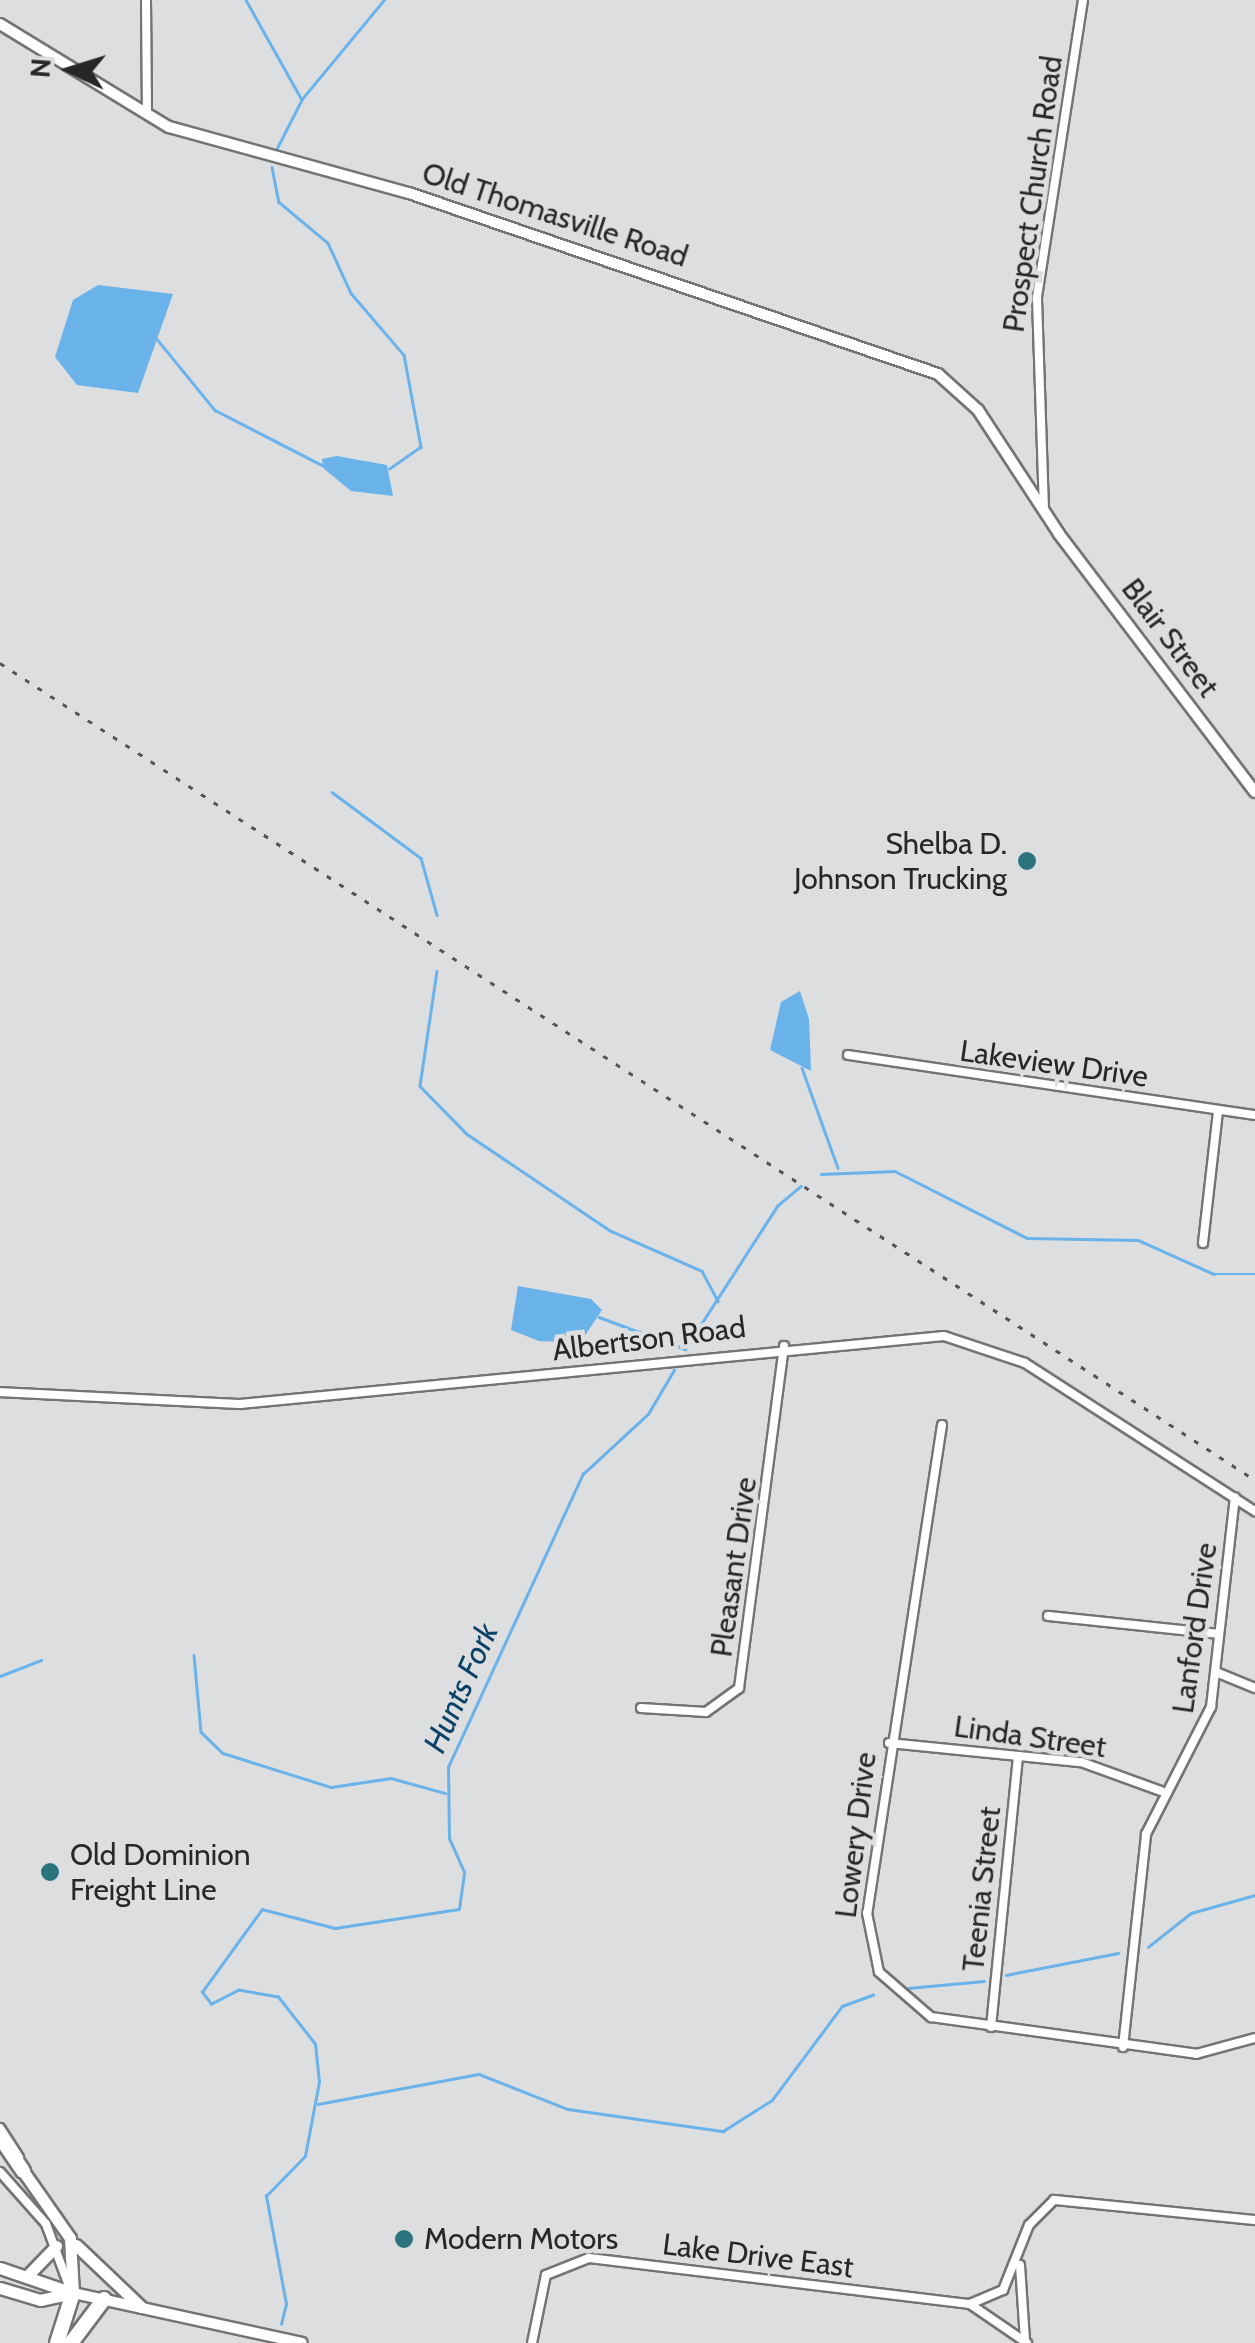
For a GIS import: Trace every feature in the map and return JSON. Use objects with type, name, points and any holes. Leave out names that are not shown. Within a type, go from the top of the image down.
[{"type":"highway","points":[[0,2127],[22,2171]]},
{"type":"highway","points":[[57,2343],[73,2293]]},
{"type":"highway","points":[[71,2343],[104,2300]]},
{"type":"main road","points":[[22,2171],[70,2238],[142,2307]]},
{"type":"main road","points":[[70,2238],[73,2293]]},
{"type":"main road","points":[[27,2275],[56,2246]]},
{"type":"main road","points":[[0,2268],[73,2293]]},
{"type":"main road","points":[[0,2288],[40,2300],[73,2293]]},
{"type":"street","points":[[146,0],[148,114]]},
{"type":"street","name":"Prospect Church Road","points":[[1044,514],[1036,297],[1084,0]]},
{"type":"street","name":"Old Thomasville Road","points":[[0,24],[148,114],[917,363],[978,410],[1044,514]]},
{"type":"street","name":"Blair Street","points":[[1044,514],[1255,792]]},
{"type":"street","name":"Lakeview Drive","points":[[848,1055],[1255,1115]]},
{"type":"street","points":[[1203,1242],[1218,1110]]},
{"type":"street","name":"Albertson Road","points":[[0,1392],[240,1404],[908,1334],[985,1345],[1255,1511]]},
{"type":"street","name":"Pleasant Drive","points":[[640,1708],[706,1712],[739,1688],[784,1346]]},
{"type":"street","name":"Lowery Drive","points":[[942,1425],[889,1743],[870,1952],[908,2006],[991,2027],[1123,2047],[1212,2054],[1255,2038]]},
{"type":"street","name":"Lanford Drive","points":[[1123,2047],[1146,1834],[1161,1792],[1200,1742],[1216,1672],[1236,1497]]},
{"type":"street","points":[[1048,1616],[1218,1634]]},
{"type":"street","points":[[1216,1672],[1255,1688]]},
{"type":"street","name":"Linda Street","points":[[889,1743],[1107,1768],[1161,1792]]},
{"type":"street","name":"Teenia Street","points":[[991,2027],[1018,1756]]},
{"type":"street","points":[[0,2172],[56,2246],[73,2293],[302,2343]]},
{"type":"street","points":[[970,2304],[1003,2290],[1020,2262],[1029,2225],[1054,2200],[1255,2220]]},
{"type":"street","name":"Lake Drive East","points":[[532,2343],[546,2275],[572,2259],[970,2304],[1026,2342]]},
{"type":"street","points":[[1020,2262],[1026,2342]]},
{"type":"water","points":[[98,285],[173,294],[138,393],[77,385],[55,357],[73,300]]},
{"type":"water","points":[[337,456],[387,465],[393,496],[351,491],[323,468],[322,459]]},
{"type":"water","points":[[800,991],[809,1019],[811,1071],[770,1050],[781,1002]]},
{"type":"water","points":[[518,1286],[591,1299],[602,1310],[580,1343],[539,1341],[511,1330]]},
{"type":"waterway","points":[[246,0],[301,98]]},
{"type":"waterway","points":[[276,150],[302,99],[384,0]]},
{"type":"waterway","points":[[272,167],[279,202],[328,243],[351,293],[404,355],[421,447],[390,469]]},
{"type":"waterway","points":[[157,339],[215,410],[322,465]]},
{"type":"waterway","points":[[332,792],[421,858],[437,915]]},
{"type":"waterway","points":[[437,971],[420,1086],[467,1134],[611,1231],[702,1271],[718,1301]]},
{"type":"waterway","points":[[802,1068],[838,1168]]},
{"type":"waterway","name":"Hunts Fork","points":[[821,1174],[895,1171],[1027,1238],[1138,1240],[1214,1274],[1255,1274]]},
{"type":"waterway","name":"Hunts Fork","points":[[599,1317],[685,1349],[777,1206],[801,1186]]},
{"type":"waterway","points":[[281,2324],[286,2304],[266,2196],[305,2156],[319,2082],[315,2044],[278,1997],[239,1990],[211,2004],[202,1992],[262,1909],[335,1928],[459,1909],[464,1872],[449,1839],[448,1767],[583,1474],[648,1414],[674,1370]]},
{"type":"waterway","points":[[194,1655],[201,1732],[223,1753],[331,1787],[391,1778],[445,1793]]},
{"type":"waterway","points":[[0,1676],[41,1660]]},
{"type":"waterway","points":[[1148,1947],[1191,1913],[1255,1895]]},
{"type":"waterway","points":[[1006,1975],[1118,1953]]},
{"type":"waterway","points":[[908,1988],[984,1981]]},
{"type":"waterway","points":[[318,2104],[479,2074],[568,2109],[723,2131],[772,2100],[842,2006],[873,1995]]},
{"type":"railway","points":[[0,663],[1255,1480]]},
{"type":"place","name":"Shelba D. Johnson Trucking","points":[[1027,861]]},
{"type":"place","name":"Old Dominion Freight Line","points":[[50,1872]]},
{"type":"place","name":"Modern Motors","points":[[404,2239]]}]
